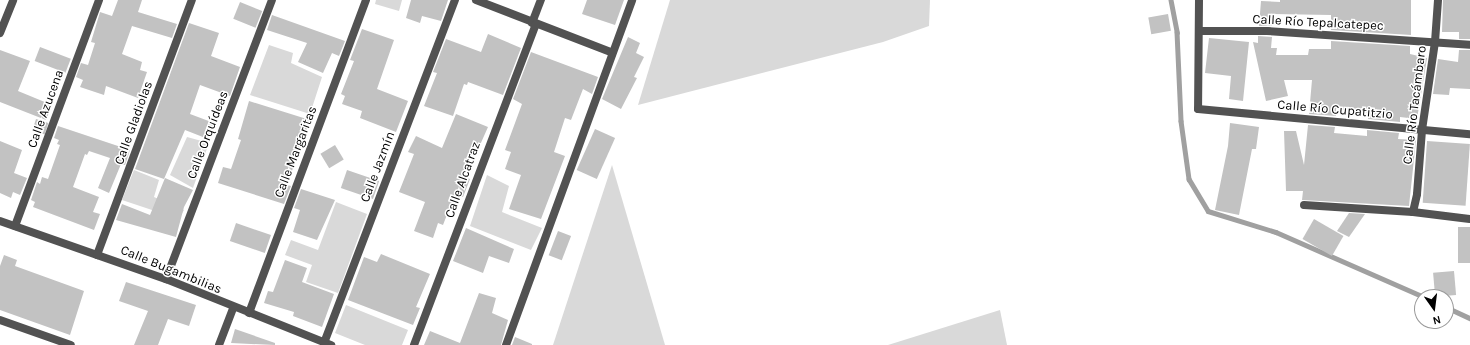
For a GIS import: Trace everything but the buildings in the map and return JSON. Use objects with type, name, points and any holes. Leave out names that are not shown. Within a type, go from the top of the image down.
[{"type":"street","points":[[0,33],[13,0]]},
{"type":"street","name":"Calle Azucena","points":[[15,226],[99,0]]},
{"type":"street","name":"Calle Gladiolas","points":[[97,255],[192,0]]},
{"type":"street","name":"Calle Orquídeas","points":[[166,279],[272,0]]},
{"type":"street","name":"Calle Margaritas","points":[[249,313],[366,0]]},
{"type":"street","name":"Calle Jazmín","points":[[328,344],[455,0]]},
{"type":"street","points":[[476,0],[611,52]]},
{"type":"street","name":"Calle Alcatraz","points":[[414,345],[534,23],[541,0]]},
{"type":"street","points":[[506,345],[611,52],[632,0]]},
{"type":"street","points":[[1199,31],[1200,0]]},
{"type":"street","name":"Calle Río Tacámbaro","points":[[1413,212],[1418,194],[1422,130],[1436,42],[1438,0]]},
{"type":"street","name":"Calle Río Tepalcatepec","points":[[1199,31],[1267,31],[1470,45]]},
{"type":"street","name":"Calle Río Cupatitzio","points":[[1199,31],[1198,109],[1470,134]]},
{"type":"street","points":[[1304,205],[1413,212],[1470,219]]},
{"type":"street","name":"Calle Bugambilias","points":[[0,221],[166,279],[233,308],[328,344]]},
{"type":"street","points":[[219,345],[233,308]]},
{"type":"street","points":[[0,320],[71,345]]},
{"type":"shaded area","points":[[376,0],[402,0],[399,11],[375,4]]},
{"type":"shaded area","points":[[670,0],[930,0],[929,26],[883,42],[638,105]]},
{"type":"shaded area","points":[[269,45],[293,53],[291,63],[322,77],[310,114],[250,95]]},
{"type":"shaded area","points":[[187,137],[209,143],[193,188],[170,175]]},
{"type":"shaded area","points":[[612,165],[665,345],[553,345]]},
{"type":"shaded area","points":[[134,170],[159,180],[154,197],[184,210],[179,219],[122,200]]},
{"type":"shaded area","points":[[487,175],[509,186],[502,212],[542,228],[531,250],[470,226]]},
{"type":"shaded area","points":[[336,202],[367,214],[338,293],[306,282],[312,265],[285,255],[291,240],[318,250]]},
{"type":"shaded area","points":[[346,305],[408,330],[402,345],[365,345],[335,333]]},
{"type":"shaded area","points":[[1000,310],[1007,345],[888,345]]},
{"type":"waterway","points":[[1171,0],[1177,32],[1181,121],[1189,179],[1208,211],[1276,232],[1414,293]]},
{"type":"waterway","points":[[1454,311],[1470,318]]}]
